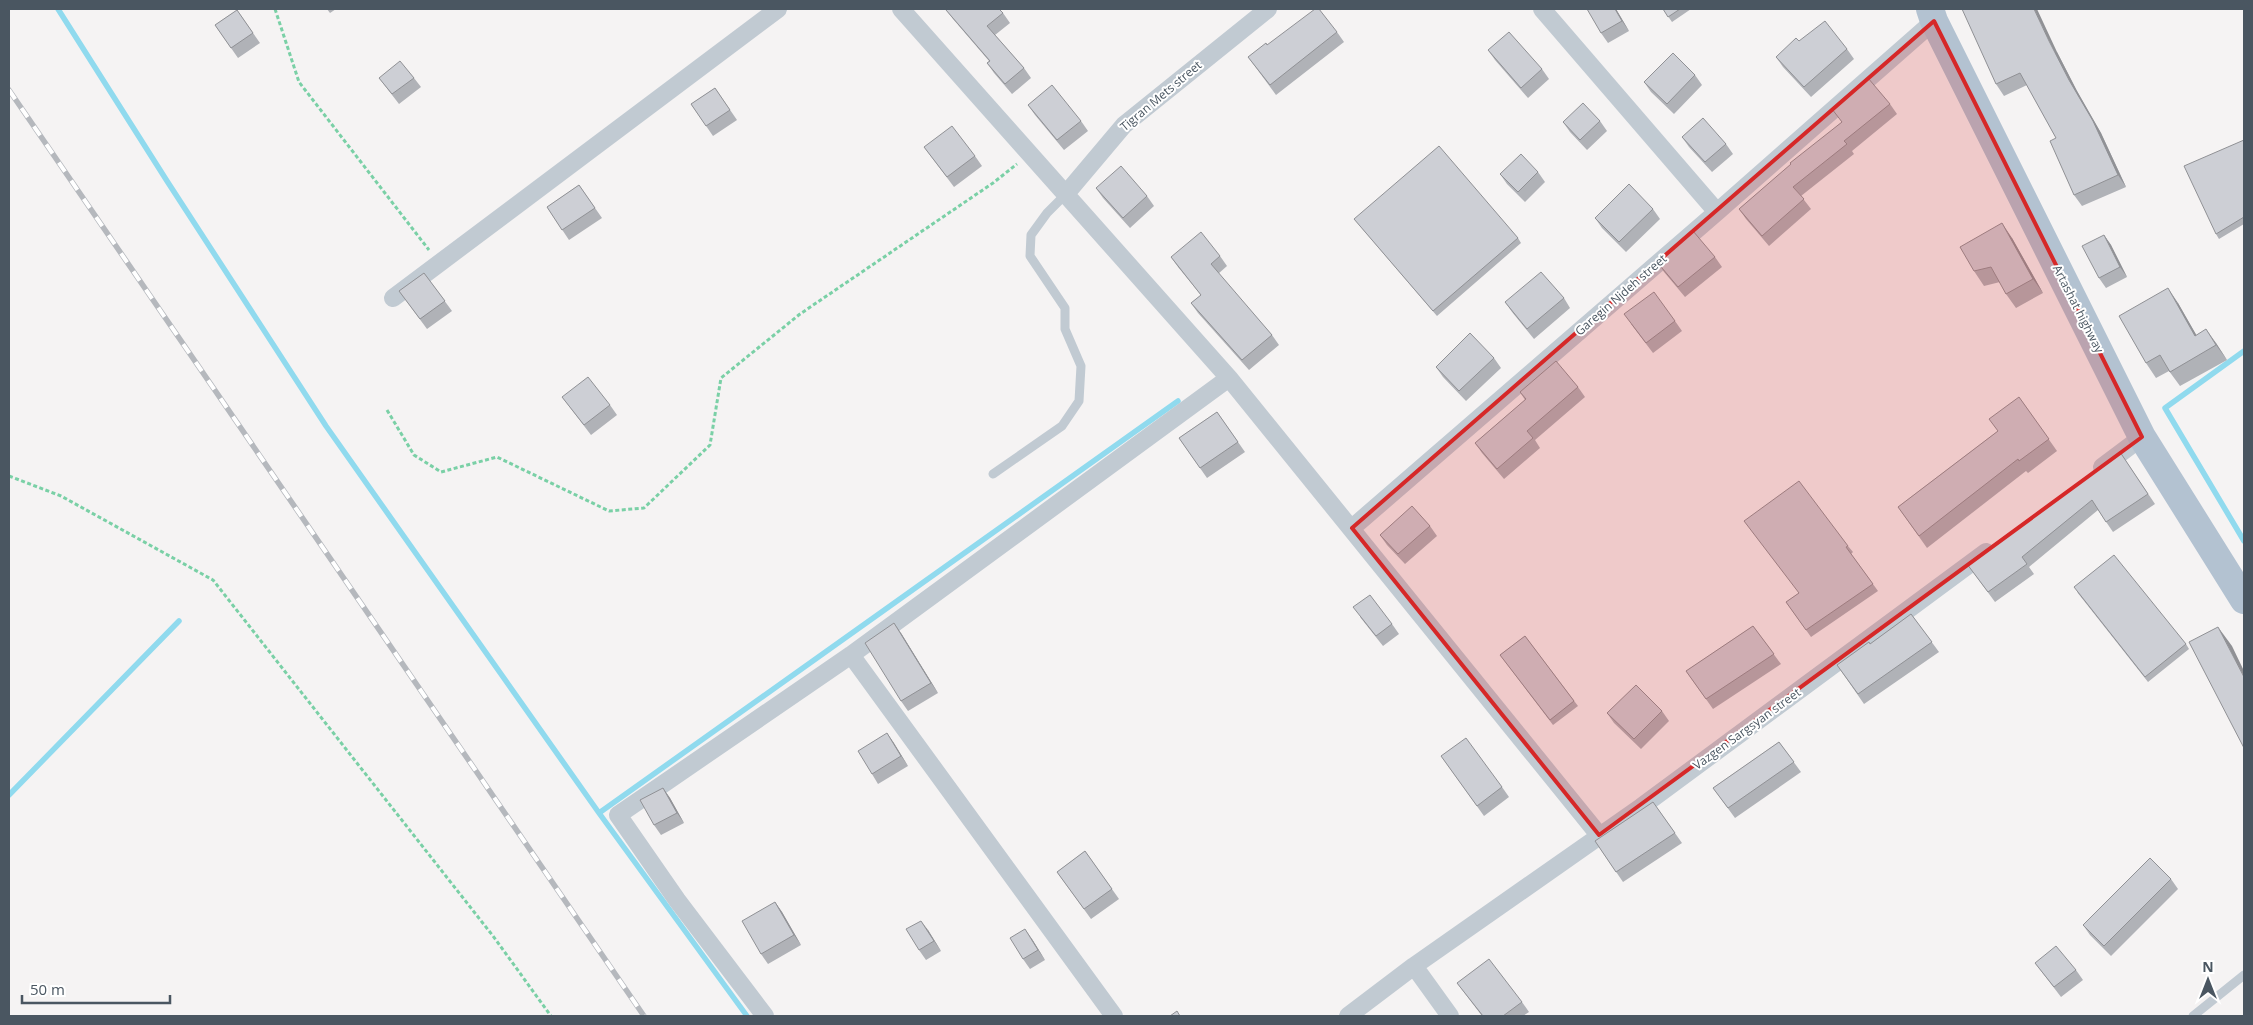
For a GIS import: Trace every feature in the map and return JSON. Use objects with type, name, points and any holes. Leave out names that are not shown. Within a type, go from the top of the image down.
[{"type":"main road","name":"Artashat highway","points":[[1932,15],[2142,437],[2244,600]]},
{"type":"street","points":[[392,298],[778,9]]},
{"type":"street","points":[[901,9],[1228,378],[1352,528],[1599,835]]},
{"type":"street","name":"Tigran Mets street","points":[[1065,195],[1124,125],[1268,9]]},
{"type":"street","points":[[1542,9],[1717,212]]},
{"type":"street","name":"Garegin Njdeh street","points":[[1352,528],[1717,212],[1932,15]]},
{"type":"street","points":[[765,1016],[677,900],[618,815],[851,655],[1228,378]]},
{"type":"street","points":[[2086,478],[2142,437]]},
{"type":"street","name":"Vazgen Sargsyan street","points":[[1348,1016],[1414,966],[1641,807],[1999,543]]},
{"type":"street","points":[[851,655],[1114,1016]]},
{"type":"street","points":[[1414,966],[1450,1016]]},
{"type":"lane","points":[[993,474],[1062,426],[1078,401],[1081,366],[1066,329],[1065,308],[1030,256],[1031,235],[1047,213],[1065,195]]},
{"type":"lane","points":[[2193,1016],[2244,975]]},
{"type":"path","points":[[275,9],[299,82],[439,263]]},
{"type":"path","points":[[386,410],[414,455],[441,472],[497,456],[609,511],[644,508],[710,445],[721,378],[800,314],[993,183],[1029,154]]},
{"type":"path","points":[[9,476],[61,496],[213,580],[493,936],[551,1016]]},
{"type":"highlighted area","points":[[1934,21],[2142,437],[1599,835],[1352,528]]},
{"type":"building","points":[[947,9],[999,9],[1003,13],[987,26],[1024,68],[1005,84],[987,63],[990,61]]},
{"type":"building","points":[[1315,9],[1319,9],[1337,32],[1270,85],[1248,57]]},
{"type":"building","points":[[1587,9],[1615,9],[1622,21],[1601,33]]},
{"type":"building","points":[[1663,9],[1680,9],[1668,17]]},
{"type":"building","points":[[1962,9],[2034,9],[2069,80],[2093,121],[2118,175],[2074,195],[2050,141],[2056,138],[2020,73],[1996,84]]},
{"type":"building","points":[[237,10],[253,33],[231,48],[215,25]]},
{"type":"building","points":[[1825,21],[1847,49],[1804,87],[1776,57],[1796,38],[1799,41]]},
{"type":"building","points":[[1509,32],[1542,69],[1521,88],[1488,50]]},
{"type":"building","points":[[1673,53],[1695,75],[1667,104],[1644,82]]},
{"type":"building","points":[[400,61],[414,78],[392,94],[379,78]]},
{"type":"building","points":[[1868,78],[1890,104],[1844,141],[1847,144],[1793,187],[1804,199],[1762,236],[1739,209],[1790,163],[1842,122],[1832,109]]},
{"type":"building","points":[[1052,85],[1081,121],[1057,140],[1028,105]]},
{"type":"building","points":[[715,88],[730,110],[706,126],[691,104]]},
{"type":"building","points":[[1583,103],[1600,121],[1580,140],[1563,122]]},
{"type":"building","points":[[1703,118],[1726,144],[1705,162],[1682,137]]},
{"type":"building","points":[[952,126],[975,156],[947,177],[924,147]]},
{"type":"building","points":[[2244,140],[2244,217],[2216,234],[2184,166]]},
{"type":"building","points":[[1439,146],[1518,238],[1433,311],[1354,219]]},
{"type":"building","points":[[1521,154],[1538,172],[1518,192],[1500,174]]},
{"type":"building","points":[[1121,166],[1147,196],[1123,218],[1096,188]]},
{"type":"building","points":[[1629,184],[1653,209],[1619,242],[1595,218]]},
{"type":"building","points":[[579,185],[595,208],[562,230],[547,207]]},
{"type":"building","points":[[2002,223],[2033,279],[2006,294],[1991,267],[1974,271],[1960,247]]},
{"type":"building","points":[[1693,231],[1715,257],[1678,287],[1657,262]]},
{"type":"building","points":[[1201,232],[1220,256],[1211,264],[1272,335],[1242,360],[1191,303],[1201,295],[1171,257]]},
{"type":"building","points":[[2104,235],[2120,267],[2099,278],[2082,246]]},
{"type":"building","points":[[1541,272],[1564,298],[1527,329],[1505,302]]},
{"type":"building","points":[[424,273],[445,301],[420,319],[399,291]]},
{"type":"building","points":[[2168,288],[2195,336],[2206,329],[2216,345],[2170,372],[2160,355],[2146,363],[2119,316]]},
{"type":"building","points":[[1654,292],[1675,321],[1646,343],[1624,314]]},
{"type":"building","points":[[1470,333],[1494,358],[1459,391],[1436,367]]},
{"type":"building","points":[[1556,361],[1578,387],[1527,431],[1533,438],[1497,469],[1475,443],[1526,399],[1520,392]]},
{"type":"building","points":[[588,377],[610,405],[584,425],[562,397]]},
{"type":"building","points":[[2019,397],[2049,439],[2019,461],[2018,459],[1919,536],[1898,507],[1998,431],[1989,419]]},
{"type":"building","points":[[1217,412],[1238,442],[1200,468],[1179,438]]},
{"type":"building","points":[[2120,452],[2148,494],[2106,522],[2092,500],[2022,557],[2027,564],[1988,592],[1967,564]]},
{"type":"building","points":[[1799,481],[1848,546],[1846,547],[1873,584],[1806,630],[1786,602],[1799,593],[1744,521]]},
{"type":"building","points":[[1412,506],[1430,526],[1398,554],[1380,535]]},
{"type":"building","points":[[2114,555],[2186,644],[2145,677],[2074,587]]},
{"type":"building","points":[[1370,595],[1392,624],[1376,636],[1353,607]]},
{"type":"building","points":[[1911,614],[1932,642],[1858,694],[1837,665]]},
{"type":"building","points":[[894,623],[931,683],[901,701],[865,643]]},
{"type":"building","points":[[1753,626],[1774,654],[1706,699],[1686,671]]},
{"type":"building","points":[[2218,627],[2244,677],[2244,748],[2189,642]]},
{"type":"building","points":[[1525,636],[1574,701],[1550,720],[1500,655]]},
{"type":"building","points":[[1636,685],[1662,711],[1634,739],[1607,713]]},
{"type":"building","points":[[887,733],[901,756],[872,774],[858,751]]},
{"type":"building","points":[[1466,738],[1502,787],[1477,806],[1441,756]]},
{"type":"building","points":[[1779,742],[1794,762],[1728,808],[1713,788]]},
{"type":"building","points":[[663,788],[677,813],[654,825],[640,800]]},
{"type":"building","points":[[1653,802],[1675,833],[1616,872],[1595,841]]},
{"type":"building","points":[[1085,851],[1112,889],[1084,909],[1057,872]]},
{"type":"building","points":[[2150,858],[2171,879],[2104,946],[2083,925]]},
{"type":"building","points":[[775,902],[794,935],[761,954],[742,921]]},
{"type":"building","points":[[921,921],[934,941],[919,950],[906,929]]},
{"type":"building","points":[[1025,929],[1038,950],[1023,959],[1010,938]]},
{"type":"building","points":[[2056,946],[2076,970],[2054,987],[2035,963]]},
{"type":"building","points":[[1489,959],[1522,1002],[1503,1016],[1483,1016],[1457,983]]},
{"type":"building","points":[[1177,1011],[1180,1016],[1170,1016]]},
{"type":"waterway","points":[[58,9],[326,426],[599,813],[747,1016]]},
{"type":"waterway","points":[[2244,351],[2165,408],[2244,541]]},
{"type":"waterway","points":[[599,813],[1178,401]]},
{"type":"waterway","points":[[9,795],[179,621]]},
{"type":"railway","points":[[9,90],[644,1016]]}]
